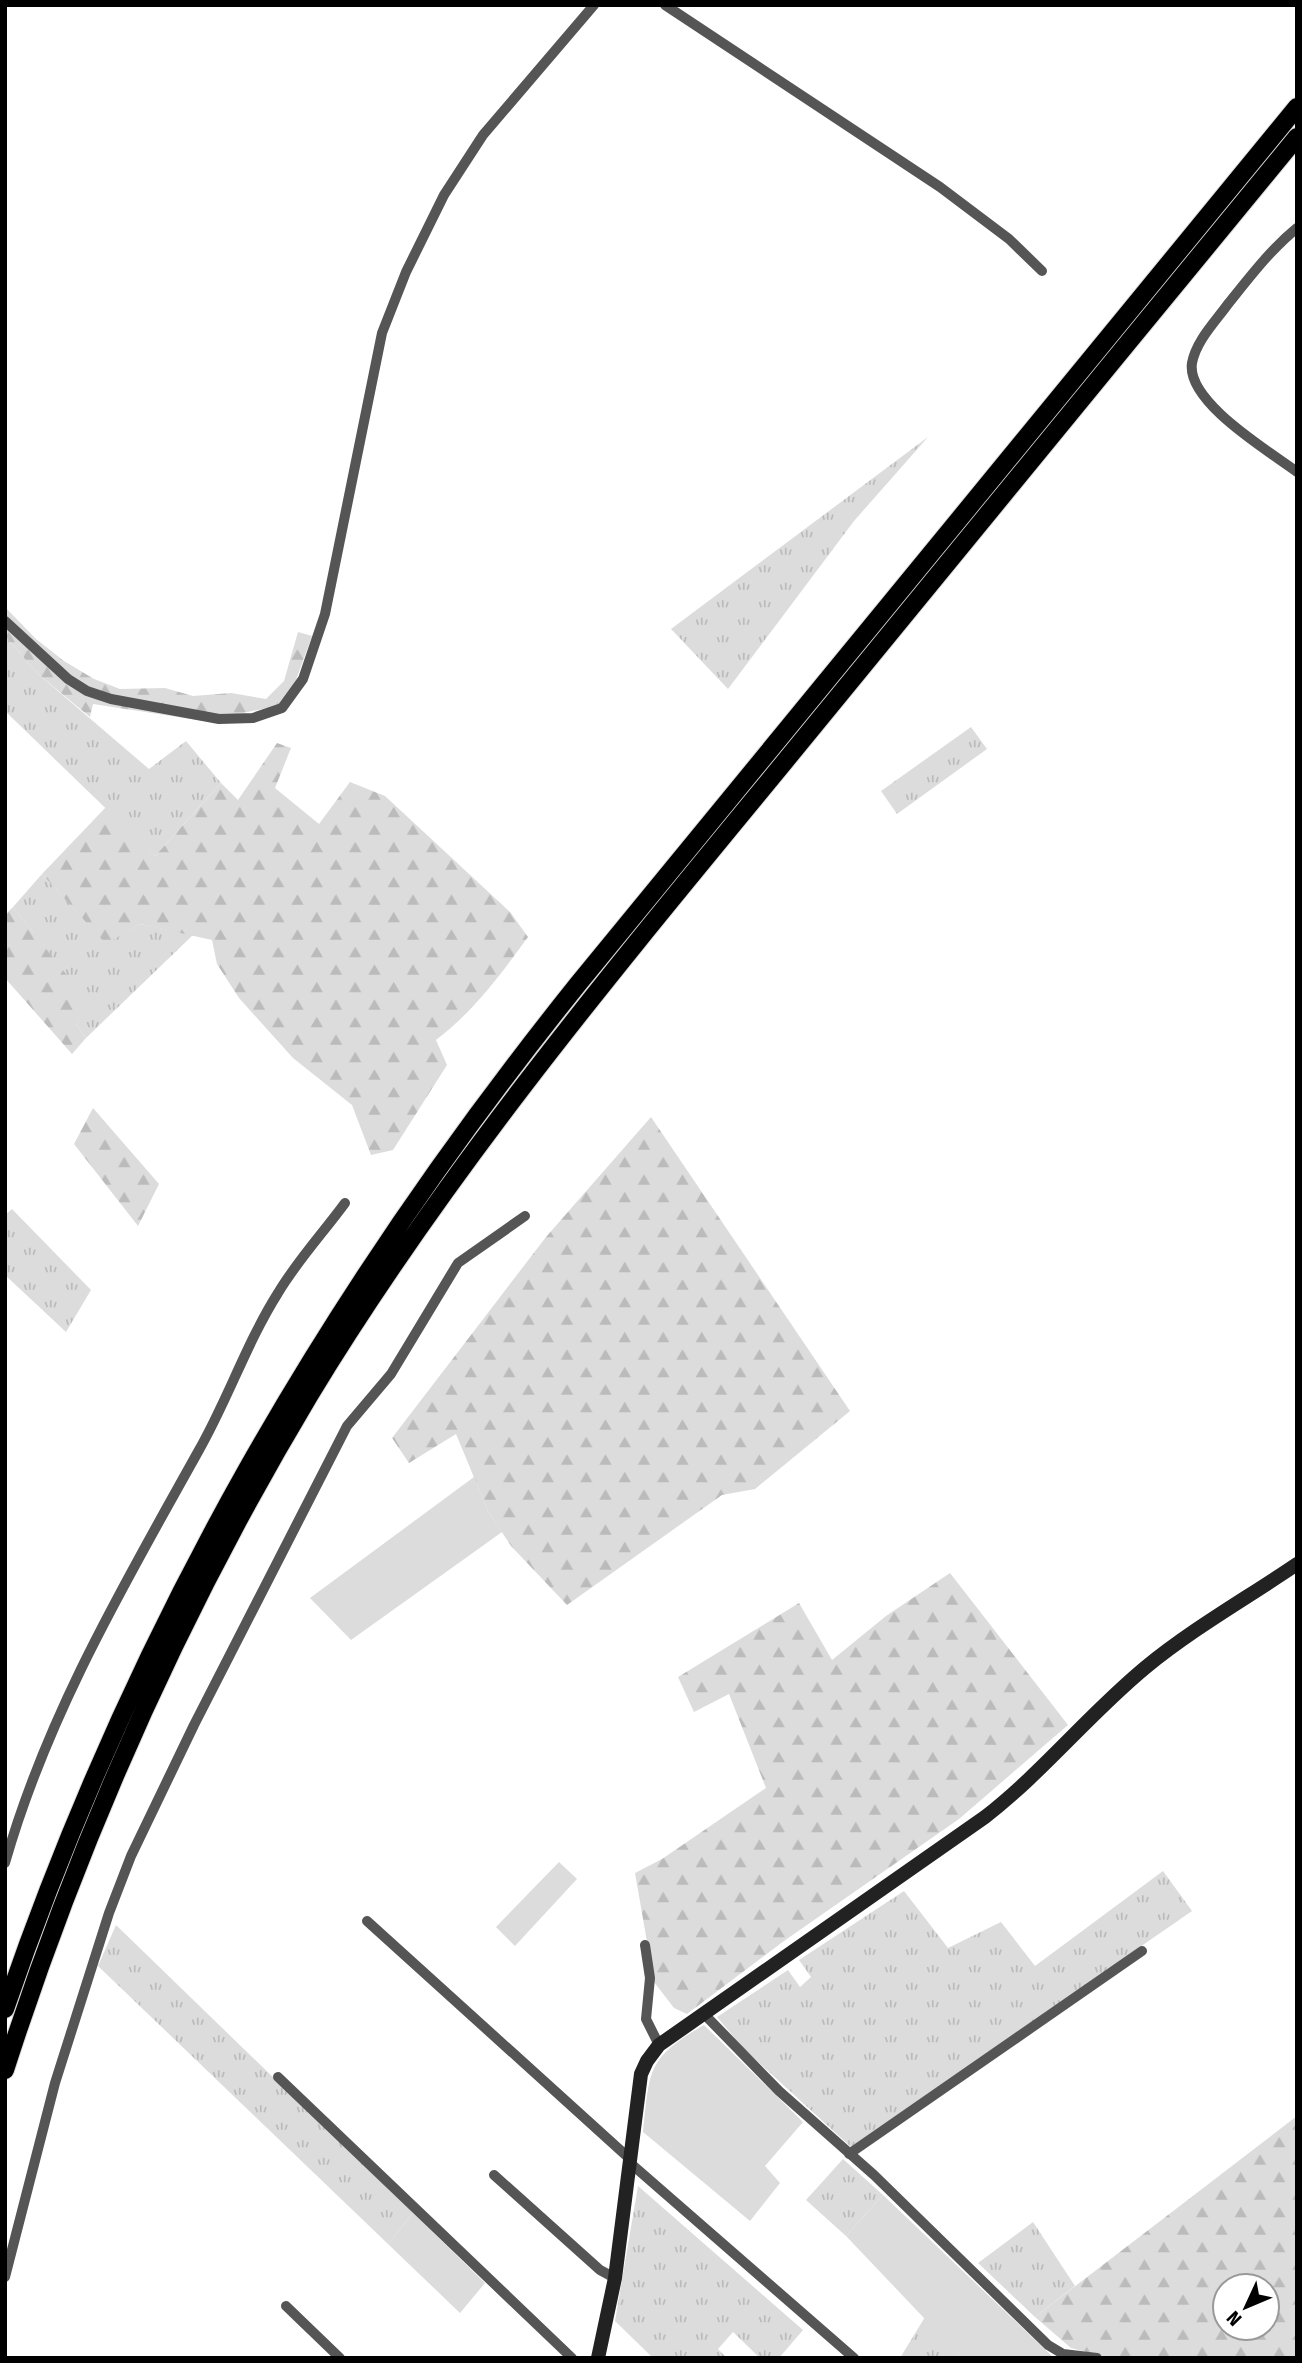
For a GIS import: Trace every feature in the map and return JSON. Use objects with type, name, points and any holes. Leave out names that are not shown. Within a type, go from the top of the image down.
[{"type":"highway","points":[[5,2008],[73,1825],[166,1619],[280,1408],[387,1239],[483,1105],[562,1004],[1297,107]]},
{"type":"highway","points":[[5,2070],[74,1875],[153,1689],[266,1470],[387,1273],[491,1126],[593,995],[1297,137]]},
{"type":"street","points":[[5,621],[68,679],[87,691],[111,699],[219,719],[253,718],[282,708],[297,690],[322,624],[342,542],[382,333],[406,272],[444,195],[483,135],[594,5]]},
{"type":"street","points":[[665,5],[940,187],[1009,239],[1042,271]]},
{"type":"street","points":[[1297,229],[1259,266],[1200,342],[1192,364],[1192,376],[1208,403],[1297,472]]},
{"type":"street","points":[[5,1863],[33,1775],[70,1690],[106,1618],[207,1436],[278,1293],[345,1203]]},
{"type":"street","points":[[5,2277],[55,2082],[110,1913],[131,1856],[194,1725],[347,1426],[391,1374],[458,1264],[525,1216]]},
{"type":"street","points":[[598,2358],[615,2278],[641,2074],[659,2045],[985,1817],[1026,1783],[1093,1715],[1147,1666],[1297,1564]]},
{"type":"street","points":[[367,1921],[629,2160],[854,2358]]},
{"type":"street","points":[[645,1945],[650,1979],[646,2018],[659,2045]]},
{"type":"street","points":[[849,2154],[1142,1951]]},
{"type":"street","points":[[704,2014],[779,2091],[849,2154],[1048,2345],[1063,2354],[1097,2358]]},
{"type":"street","points":[[278,2077],[572,2358]]},
{"type":"street","points":[[494,2175],[600,2270],[615,2278]]},
{"type":"street","points":[[286,2306],[340,2358]]},
{"type":"green space","points":[[928,437],[854,521],[728,689],[671,629]]},
{"type":"green space","points":[[5,607],[36,639],[64,661],[94,679],[120,689],[165,688],[193,696],[231,693],[266,699],[284,681],[298,632],[312,636],[296,680],[277,706],[204,721],[93,704],[90,717],[38,674],[5,636]]},
{"type":"green space","points":[[5,636],[38,674],[149,769],[186,741],[221,783],[155,856],[5,711]]},
{"type":"green space","points":[[971,727],[987,749],[897,814],[881,791]]},
{"type":"green space","points":[[277,743],[291,748],[275,788],[319,824],[350,782],[385,796],[510,912],[528,937],[474,1005],[436,1040],[447,1065],[393,1150],[371,1155],[352,1105],[293,1058],[239,998],[217,964],[212,940],[140,924],[106,944],[42,874],[107,806],[155,856],[221,783],[238,800]]},
{"type":"green space","points":[[42,874],[106,943],[140,924],[193,935],[86,1038],[76,1025],[88,1003],[13,907]]},
{"type":"green space","points":[[13,907],[89,1003],[76,1025],[86,1038],[72,1054],[5,978],[5,915]]},
{"type":"green space","points":[[93,1108],[159,1184],[138,1226],[74,1144]]},
{"type":"green space","points":[[651,1117],[850,1411],[755,1489],[722,1495],[567,1605],[511,1546],[488,1511],[456,1434],[409,1463],[392,1438],[546,1237]]},
{"type":"green space","points":[[12,1209],[91,1290],[66,1332],[5,1275],[5,1215]]},
{"type":"green space","points":[[474,1477],[488,1511],[502,1532],[351,1640],[310,1598]]},
{"type":"green space","points":[[950,1573],[1068,1725],[959,1819],[784,1941],[687,2014],[674,2008],[654,1982],[635,1873],[662,1859],[766,1788],[729,1694],[694,1712],[678,1677],[799,1603],[832,1660],[886,1616]]},
{"type":"green space","points":[[559,1862],[577,1879],[515,1946],[496,1927]]},
{"type":"green space","points":[[1163,1871],[1192,1911],[851,2147],[744,2049],[717,2017],[788,1970],[800,1987],[811,1977],[799,1960],[904,1891],[948,1948],[1001,1922],[1035,1966]]},
{"type":"green space","points":[[116,1925],[413,2213],[388,2244],[98,1966]]},
{"type":"green space","points":[[704,2025],[803,2122],[765,2166],[780,2183],[750,2221],[643,2132],[647,2093],[655,2067],[671,2047]]},
{"type":"green space","points":[[1297,2116],[1297,2358],[1109,2358],[1071,2348],[1035,2317]]},
{"type":"green space","points":[[843,2159],[883,2195],[846,2236],[806,2200]]},
{"type":"green space","points":[[638,2186],[803,2330],[779,2358],[760,2358],[733,2332],[718,2349],[727,2358],[653,2358],[615,2321]]},
{"type":"green space","points":[[883,2195],[1054,2358],[962,2358],[846,2236]]},
{"type":"green space","points":[[413,2213],[485,2283],[460,2313],[388,2244]]},
{"type":"green space","points":[[1033,2222],[1075,2286],[1035,2317],[978,2263]]},
{"type":"green space","points":[[925,2317],[962,2358],[900,2358]]}]
